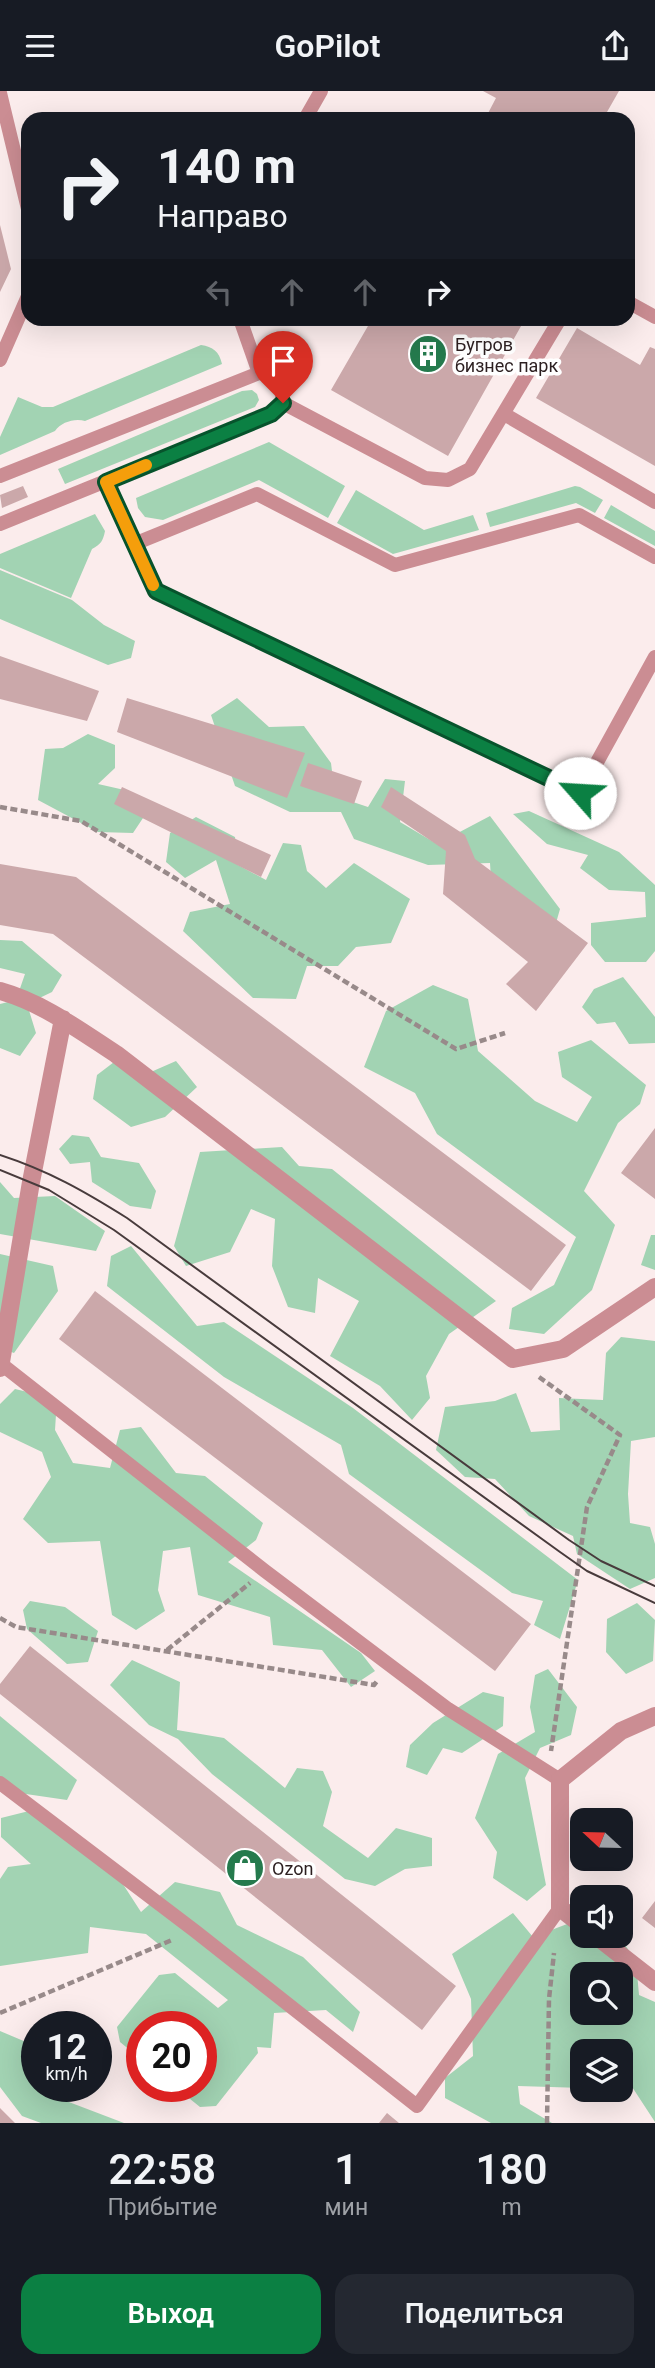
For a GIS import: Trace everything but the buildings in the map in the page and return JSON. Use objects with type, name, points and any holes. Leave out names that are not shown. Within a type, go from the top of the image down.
[{"type":"street","points":[[0,991],[21,997],[63,1019],[116,1054],[513,1359],[563,1349],[655,1287]]},
{"type":"street","points":[[0,1365],[31,1182],[63,1019]]},
{"type":"street","points":[[570,1916],[560,1908],[554,1776],[621,1731],[655,1716]]},
{"type":"street","points":[[612,1948],[655,1982]]},
{"type":"lane","points":[[309,112],[321,91]]},
{"type":"lane","points":[[0,93],[21,180]]},
{"type":"lane","points":[[635,306],[655,317]]},
{"type":"lane","points":[[0,361],[21,312]]},
{"type":"lane","points":[[241,326],[252,376]]},
{"type":"lane","points":[[283,403],[425,478],[448,480],[470,469],[556,326]]},
{"type":"lane","points":[[0,476],[252,376],[273,376],[281,388],[283,403]]},
{"type":"lane","points":[[0,524],[271,414],[283,403]]},
{"type":"lane","points":[[503,414],[655,502]]},
{"type":"lane","points":[[106,482],[156,591],[580,793],[655,657]]},
{"type":"lane","points":[[134,544],[257,494],[395,565],[579,515],[655,557]]},
{"type":"lane","points":[[0,1365],[447,1709],[554,1776]]},
{"type":"lane","points":[[0,1783],[195,1930],[417,2106],[560,1908]]},
{"type":"path","points":[[0,807],[80,821],[456,1049],[505,1033]]},
{"type":"path","points":[[513,1359],[620,1435],[587,1507],[554,1776]]},
{"type":"path","points":[[166,1650],[265,1571]]},
{"type":"path","points":[[0,1618],[16,1627],[374,1685],[388,1664]]},
{"type":"path","points":[[0,2013],[195,1930]]},
{"type":"path","points":[[547,2123],[549,1999],[555,1947]]},
{"type":"green space","points":[[201,345],[215,350],[222,364],[85,421],[68,421],[55,431],[0,455],[0,437],[18,397],[42,407],[53,407]]},
{"type":"green space","points":[[252,390],[259,400],[255,407],[65,484],[58,469],[242,391]]},
{"type":"green space","points":[[269,442],[345,486],[328,518],[259,480],[163,520],[145,517],[138,508],[136,498]]},
{"type":"green space","points":[[575,486],[603,500],[595,513],[576,503],[490,527],[486,513]]},
{"type":"green space","points":[[356,490],[424,530],[473,515],[479,530],[393,554],[337,523]]},
{"type":"green space","points":[[611,505],[655,531],[655,546],[604,518]]},
{"type":"green space","points":[[95,514],[105,531],[101,542],[92,549],[71,598],[0,568],[0,554]]},
{"type":"green space","points":[[0,570],[72,600],[104,625],[135,641],[131,658],[108,665],[0,619]]},
{"type":"green space","points":[[237,698],[269,727],[304,726],[331,763],[335,796],[368,807],[385,779],[405,781],[400,822],[437,844],[490,816],[560,909],[552,937],[493,910],[490,863],[428,865],[354,839],[341,812],[290,812],[235,786],[211,715]]},
{"type":"green space","points":[[88,734],[115,745],[115,768],[98,784],[129,791],[153,803],[133,833],[98,832],[38,800],[45,749],[63,748]]},
{"type":"green space","points":[[529,811],[619,852],[655,885],[655,951],[646,962],[605,962],[591,945],[591,923],[646,917],[645,892],[609,890],[580,868],[588,855],[547,844],[513,814]]},
{"type":"green space","points":[[196,817],[235,837],[238,865],[266,880],[283,843],[301,845],[307,871],[326,888],[354,863],[410,899],[391,943],[356,947],[338,966],[307,966],[296,999],[253,998],[183,931],[190,912],[230,904],[216,860],[185,878],[166,862],[170,833]]},
{"type":"green space","points":[[0,940],[22,941],[62,975],[52,992],[27,1004],[36,1033],[20,1056],[0,1048],[0,1004],[16,1000],[25,974],[0,968]]},
{"type":"green space","points":[[623,977],[655,1017],[655,1043],[629,1044],[615,1022],[597,1024],[582,1007],[594,989]]},
{"type":"green space","points":[[433,985],[468,999],[478,1051],[535,1101],[577,1122],[592,1097],[562,1077],[558,1052],[591,1040],[646,1085],[640,1104],[618,1123],[584,1191],[615,1225],[592,1290],[544,1334],[509,1329],[512,1308],[554,1285],[576,1237],[437,1134],[415,1093],[364,1067],[386,1011]]},
{"type":"green space","points":[[118,1059],[144,1075],[176,1061],[197,1087],[165,1117],[131,1127],[93,1099],[97,1075]]},
{"type":"green space","points":[[72,1135],[89,1137],[101,1157],[139,1163],[156,1191],[151,1209],[130,1206],[92,1182],[90,1162],[70,1164],[59,1149]]},
{"type":"green space","points":[[282,1147],[299,1166],[332,1169],[496,1301],[449,1334],[426,1376],[430,1398],[412,1420],[380,1386],[330,1356],[359,1301],[318,1278],[315,1313],[288,1307],[272,1266],[275,1219],[251,1209],[230,1252],[186,1266],[174,1246],[200,1152]]},
{"type":"green space","points":[[0,1182],[14,1198],[55,1196],[105,1231],[96,1251],[0,1234]]},
{"type":"green space","points":[[651,1235],[655,1235],[655,1270],[641,1265]]},
{"type":"green space","points":[[131,1246],[197,1326],[224,1322],[353,1408],[578,1580],[560,1639],[534,1625],[543,1601],[512,1593],[349,1474],[341,1445],[224,1377],[107,1286],[111,1256]]},
{"type":"green space","points":[[0,1254],[53,1266],[58,1291],[14,1353],[0,1348]]},
{"type":"green space","points":[[621,1337],[655,1341],[655,1437],[631,1441],[628,1494],[630,1523],[650,1527],[655,1544],[655,1578],[630,1589],[577,1554],[573,1536],[529,1516],[495,1479],[465,1477],[436,1450],[445,1407],[495,1401],[516,1393],[531,1432],[560,1430],[559,1398],[603,1400],[606,1353]]},
{"type":"green space","points":[[15,1389],[57,1399],[55,1430],[73,1463],[110,1468],[120,1430],[141,1427],[176,1473],[205,1476],[263,1523],[256,1540],[228,1562],[361,1653],[375,1671],[351,1687],[322,1650],[273,1645],[270,1617],[198,1595],[190,1547],[163,1551],[158,1590],[165,1611],[136,1630],[112,1615],[100,1541],[48,1543],[23,1519],[51,1477],[42,1452],[0,1432],[0,1404]]},
{"type":"green space","points":[[30,1601],[65,1607],[98,1631],[88,1662],[67,1664],[27,1629],[23,1610]]},
{"type":"green space","points":[[637,1603],[655,1620],[653,1661],[626,1674],[606,1652],[607,1619]]},
{"type":"green space","points":[[132,1660],[180,1682],[177,1730],[224,1738],[285,1788],[297,1768],[323,1771],[332,1792],[323,1826],[368,1858],[396,1828],[432,1838],[432,1866],[405,1869],[375,1886],[345,1879],[212,1774],[178,1739],[149,1725],[110,1685]]},
{"type":"green space","points":[[548,1669],[577,1707],[571,1735],[540,1748],[525,1778],[546,1885],[527,1901],[493,1878],[497,1852],[475,1818],[498,1754],[535,1732],[530,1707],[535,1675]]},
{"type":"green space","points":[[483,1692],[504,1697],[503,1726],[462,1753],[443,1748],[427,1775],[406,1767],[410,1745],[433,1723]]},
{"type":"green space","points":[[0,1716],[77,1780],[67,1800],[19,1793],[0,1780]]},
{"type":"green space","points":[[29,1811],[117,1875],[141,1912],[175,1882],[220,1892],[237,1925],[303,1957],[360,2012],[353,2032],[326,2010],[274,2013],[271,2048],[257,2047],[258,2053],[216,2106],[200,2107],[194,2102],[217,2102],[217,2011],[130,2011],[159,1975],[175,1973],[218,2008],[228,2000],[146,1934],[90,1927],[88,1953],[0,1966],[0,1879],[8,1867],[31,1864],[1,1837],[1,1818]]},
{"type":"green space","points":[[513,1913],[533,1937],[570,1923],[570,1948],[627,1948],[636,1961],[639,1995],[655,2002],[655,2122],[633,2088],[633,2039],[570,2039],[570,2088],[518,2086],[520,2104],[552,2123],[491,2123],[445,2098],[445,2078],[473,2056],[471,1999],[452,1954]]},
{"type":"green space","points":[[126,2016],[126,2047],[120,2042],[117,2027]]},
{"type":"green space","points":[[0,2031],[21,2040],[21,2102],[69,2102],[124,2123],[41,2123],[22,2116],[0,2087]]},
{"type":"tram line","points":[[0,1155],[66,1182],[127,1218],[569,1540],[601,1561],[655,1586]]},
{"type":"tram line","points":[[0,1170],[49,1190],[114,1230],[587,1571],[655,1603]]},
{"type":"slow traffic","points":[[146,465],[106,482],[153,585]]},
{"type":"place","name":"Бугров бизнес парк","points":[[428,354]]},
{"type":"place","name":"Ozon","points":[[245,1868]]},
{"type":"route","points":[[283,403],[271,414],[106,482],[156,591],[580,793]]}]
